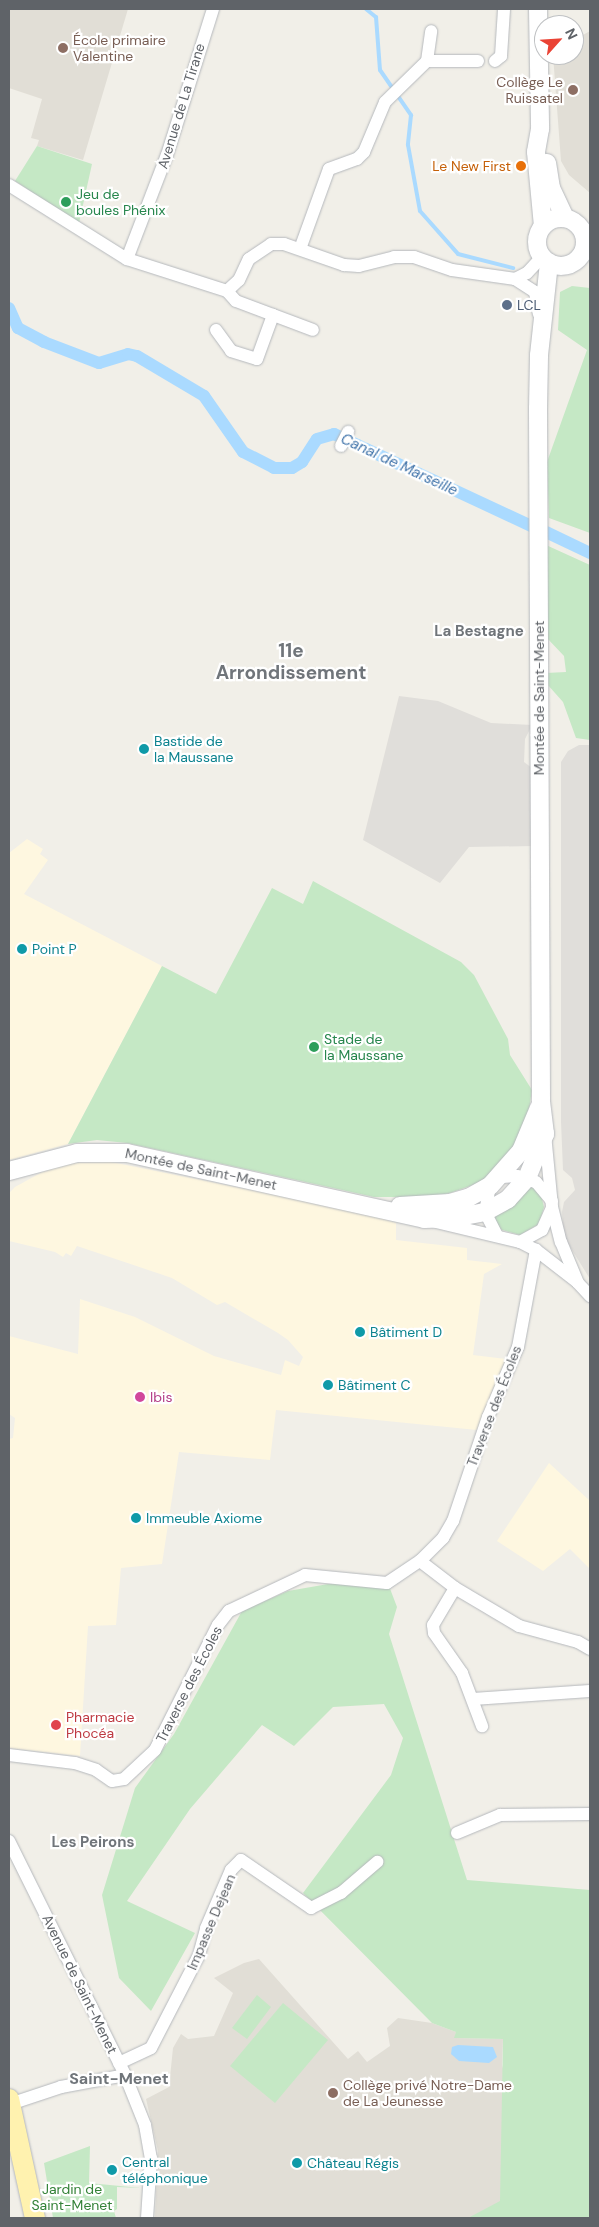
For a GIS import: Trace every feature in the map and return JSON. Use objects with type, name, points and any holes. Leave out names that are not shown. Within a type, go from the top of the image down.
[{"type":"main road","points":[[538,9],[540,129],[551,188],[566,218],[576,224],[587,247],[577,261],[551,262],[537,241],[543,226],[536,152],[540,129]]},
{"type":"main road","points":[[543,226],[553,219],[566,218]]},
{"type":"main road","name":"Montée de Saint-Menet","points":[[9,1171],[77,1153],[127,1153],[364,1204],[393,1214],[424,1218],[454,1218],[485,1212],[508,1199],[527,1178],[545,1134],[541,1099],[538,470],[541,332],[551,262]]},
{"type":"main road","name":"Montée de Saint-Menet","points":[[364,1204],[434,1206],[468,1198],[496,1182],[531,1134],[541,1099]]},
{"type":"main road","name":"Montée de Saint-Menet","points":[[9,1181],[37,1163]]},
{"type":"main road","points":[[9,2102],[35,2218]]},
{"type":"street","name":"Avenue de La Tirane","points":[[127,259],[167,155],[212,9]]},
{"type":"street","points":[[496,61],[501,56],[504,9]]},
{"type":"street","points":[[300,249],[329,169],[357,159],[364,152],[380,108],[427,61],[431,30]]},
{"type":"street","points":[[427,61],[478,61]]},
{"type":"street","points":[[9,185],[127,259],[227,291],[236,301],[312,330]]},
{"type":"street","points":[[227,291],[239,280],[249,258],[271,244],[284,244],[344,266],[358,266],[394,257],[414,257],[452,270],[515,279],[535,292],[541,332]]},
{"type":"street","points":[[515,279],[551,262]]},
{"type":"street","points":[[216,330],[231,351],[257,359],[274,316]]},
{"type":"street","points":[[341,446],[348,432]]},
{"type":"street","points":[[545,1134],[552,1204],[563,1248],[578,1282],[590,1296]]},
{"type":"street","points":[[496,1182],[527,1178],[542,1186],[552,1204]]},
{"type":"street","name":"Montée de Saint-Menet","points":[[485,1212],[496,1182]]},
{"type":"street","points":[[520,1242],[542,1230],[552,1204]]},
{"type":"street","points":[[485,1212],[498,1236]]},
{"type":"street","name":"Montée de Saint-Menet","points":[[424,1218],[466,1231],[520,1242],[536,1250],[578,1282]]},
{"type":"street","name":"Traverse des Écoles","points":[[9,1755],[75,1763],[96,1770],[112,1781],[124,1779],[156,1750],[218,1624],[229,1611],[305,1575],[387,1583],[420,1561],[443,1538],[453,1521],[488,1417],[518,1348],[536,1250]]},
{"type":"street","points":[[420,1561],[455,1588],[518,1626],[578,1642],[590,1649]]},
{"type":"street","points":[[455,1588],[433,1625],[434,1633],[462,1673],[482,1726]]},
{"type":"street","points":[[473,1699],[590,1691]]},
{"type":"street","points":[[457,1833],[500,1815],[590,1814]]},
{"type":"street","name":"Avenue de Saint-Menet","points":[[9,1841],[122,2069],[145,2125],[151,2158],[147,2218]]},
{"type":"street","name":"Impasse Dejean","points":[[122,2069],[151,2048],[199,1954],[206,1928],[231,1870],[242,1860],[311,1908],[341,1893],[377,1862]]},
{"type":"street","points":[[9,2102],[122,2069]]},
{"type":"shaded area","name":"École primaire Valentine","points":[[9,9],[128,9],[83,160],[37,146],[39,140],[31,138],[42,99],[9,88]]},
{"type":"shaded area","name":"Collège Le Ruissatel","points":[[590,31],[590,193],[569,175],[561,161],[554,65],[584,65],[584,34]]},
{"type":"shaded area","points":[[399,696],[438,701],[491,723],[532,725],[525,739],[524,762],[532,768],[533,846],[469,847],[440,883],[363,840]]},
{"type":"shaded area","points":[[579,745],[590,745],[590,1279],[564,1237],[562,1212],[564,1202],[575,1190],[572,1178],[563,1170],[561,1122],[561,762],[568,751]]},
{"type":"shaded area","points":[[27,839],[43,849],[40,854],[48,860],[24,894],[162,966],[68,1144],[9,1160],[9,853]]},
{"type":"shaded area","points":[[111,1162],[365,1213],[396,1223],[396,1240],[467,1248],[467,1260],[502,1264],[484,1274],[473,1355],[506,1359],[477,1430],[276,1410],[270,1460],[179,1452],[162,1564],[121,1568],[116,1625],[88,1626],[80,1756],[9,1748],[9,1439],[13,1438],[15,1418],[9,1414],[9,1336],[78,1354],[80,1299],[135,1317],[214,1356],[281,1375],[285,1360],[299,1366],[303,1357],[288,1340],[278,1333],[225,1302],[217,1305],[172,1278],[77,1246],[71,1256],[66,1253],[63,1257],[55,1252],[9,1241],[9,1193],[15,1187],[46,1170],[73,1163]]},
{"type":"shaded area","points":[[549,1463],[590,1501],[590,1569],[570,1549],[543,1571],[497,1541]]},
{"type":"shaded area","name":"Collège privé Notre-Dame de La Jeunesse","points":[[259,1959],[348,2059],[358,2051],[367,2062],[390,2046],[387,2028],[398,2018],[432,2023],[456,2032],[455,2038],[503,2039],[502,2065],[543,2218],[155,2218],[158,2151],[146,2099],[169,2087],[173,2048],[181,2034],[188,2039],[214,2036],[233,1993],[214,1978],[244,1963]]},
{"type":"green space","name":"Jeu de boules Phénix","points":[[37,146],[92,164],[79,223],[15,181]]},
{"type":"green space","points":[[572,286],[590,288],[590,533],[549,518],[547,462],[587,350],[558,330],[560,292]]},
{"type":"green space","points":[[546,545],[590,565],[590,740],[576,738],[563,702],[547,684],[546,673],[566,672],[564,656],[546,637]]},
{"type":"green space","name":"Stade de la Maussane","points":[[313,881],[461,962],[474,975],[508,1039],[510,1055],[532,1090],[527,1123],[518,1146],[490,1179],[450,1193],[429,1197],[374,1197],[127,1143],[97,1140],[68,1144],[162,966],[216,994],[272,888],[303,904]]},
{"type":"green space","points":[[530,1187],[535,1187],[541,1195],[544,1207],[539,1224],[520,1235],[499,1229],[494,1215]]},
{"type":"green space","points":[[334,1583],[389,1586],[397,1607],[389,1634],[467,1880],[590,1890],[590,2218],[468,2218],[500,2201],[503,2039],[454,2038],[456,2032],[432,2023],[303,1893],[391,1775],[403,1738],[384,1704],[333,1707],[294,1746],[262,1725],[190,1809],[127,1901],[195,1933],[151,2011],[119,1978],[102,1895],[135,1788],[174,1734],[242,1611],[288,1591]]},
{"type":"green space","points":[[257,1995],[271,2007],[247,2039],[232,2028]]},
{"type":"green space","points":[[283,2003],[328,2040],[275,2103],[230,2066]]},
{"type":"green space","name":"Jardin de Saint-Menet","points":[[90,2146],[89,2183],[141,2188],[117,2187],[117,2209],[114,2211],[116,2218],[53,2218],[44,2163]]},
{"type":"water","points":[[458,2045],[493,2047],[497,2057],[489,2063],[459,2061],[451,2054],[452,2047]]},
{"type":"waterway","points":[[366,9],[376,17],[380,70],[411,115],[408,145],[420,211],[458,254],[513,268]]},
{"type":"waterway","name":"Canal de Marseille","points":[[9,308],[18,328],[44,342],[99,363],[128,354],[137,356],[204,396],[243,452],[274,468],[292,468],[302,462],[317,439],[334,434],[533,527]]},
{"type":"waterway","name":"Canal de Marseille","points":[[546,532],[590,553]]},
{"type":"place","name":"École primaire Valentine","points":[[63,48]]},
{"type":"place","name":"Collège Le Ruissatel","points":[[573,90]]},
{"type":"place","name":"Le New First","points":[[521,166]]},
{"type":"place","name":"Jeu de boules Phénix","points":[[66,202]]},
{"type":"place","name":"LCL","points":[[507,305]]},
{"type":"place","name":"Bastide de la Maussane","points":[[144,749]]},
{"type":"place","name":"Point P","points":[[22,949]]},
{"type":"place","name":"Stade de la Maussane","points":[[314,1047]]},
{"type":"place","name":"Bâtiment D","points":[[360,1332]]},
{"type":"place","name":"Bâtiment C","points":[[328,1385]]},
{"type":"place","name":"Ibis","points":[[140,1397]]},
{"type":"place","name":"Immeuble Axiome","points":[[136,1518]]},
{"type":"place","name":"Pharmacie Phocéa","points":[[56,1725]]},
{"type":"place","name":"Collège privé Notre-Dame de La Jeunesse","points":[[333,2093]]},
{"type":"place","name":"Château Régis","points":[[297,2163]]},
{"type":"place","name":"Central téléphonique","points":[[112,2170]]},
{"type":"district","name":"La Bestagne","points":[[479,632]]},
{"type":"district","name":"11e Arrondissement","points":[[291,662]]},
{"type":"district","name":"Les Peirons","points":[[93,1843]]},
{"type":"district","name":"Saint-Menet","points":[[119,2079]]}]
